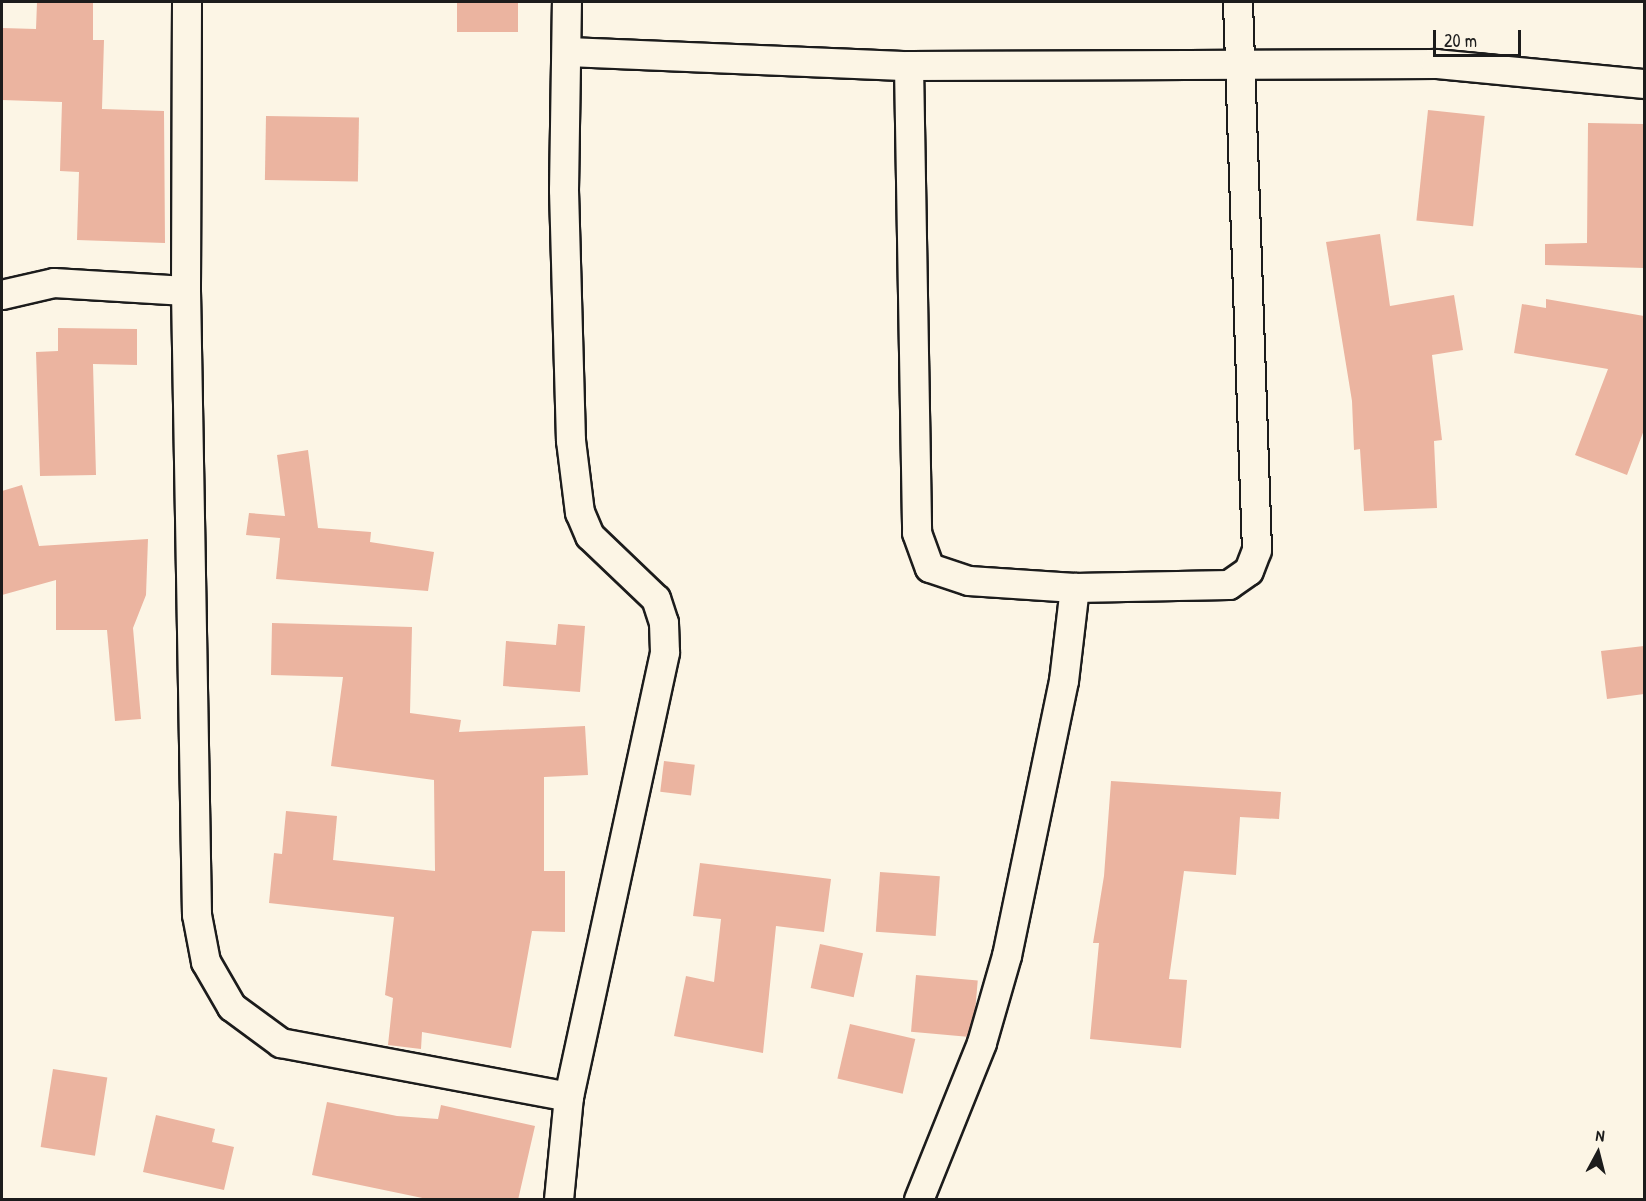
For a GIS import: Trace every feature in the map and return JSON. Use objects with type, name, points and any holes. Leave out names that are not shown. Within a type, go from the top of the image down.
[{"type":"street","points":[[187,2],[186,291],[197,915],[206,962],[232,1007],[281,1043],[569,1097]]},
{"type":"street","points":[[559,1200],[569,1097],[665,652],[664,623],[656,599],[590,536],[580,513],[571,441],[564,190],[567,2]]},
{"type":"street","points":[[909,66],[917,533],[921,554],[930,568],[944,576],[1075,588],[1229,585],[1249,571],[1257,550],[1238,2]]},
{"type":"street","points":[[568,52],[909,66],[1241,68],[1436,64],[1644,84]]},
{"type":"street","points":[[2,295],[54,283],[186,291]]},
{"type":"street","points":[[919,1200],[982,1043],[1006,956],[1065,681],[1075,588]]},
{"type":"building","points":[[37,2],[93,2],[93,40],[104,40],[102,109],[164,111],[165,243],[77,240],[79,172],[60,171],[62,102],[2,100],[2,28],[36,29]]},
{"type":"building","points":[[457,2],[518,2],[518,32],[457,32]]},
{"type":"building","points":[[1428,110],[1485,116],[1473,226],[1416,220]]},
{"type":"building","points":[[266,116],[359,118],[358,182],[265,180]]},
{"type":"building","points":[[1588,123],[1644,124],[1644,268],[1545,265],[1545,244],[1587,243]]},
{"type":"building","points":[[1380,234],[1390,306],[1454,295],[1463,350],[1432,355],[1442,440],[1434,441],[1437,508],[1364,511],[1360,449],[1354,450],[1352,401],[1326,242]]},
{"type":"building","points":[[1546,299],[1644,316],[1644,430],[1627,475],[1575,455],[1608,369],[1514,353],[1522,304],[1546,308]]},
{"type":"building","points":[[58,328],[137,329],[137,365],[93,364],[96,475],[40,476],[36,352],[58,351]]},
{"type":"building","points":[[308,450],[318,528],[371,532],[370,542],[434,552],[428,591],[276,579],[280,538],[246,535],[249,513],[285,516],[277,455]]},
{"type":"building","points":[[22,485],[39,546],[148,539],[146,595],[133,628],[141,719],[115,721],[107,630],[56,630],[56,580],[2,595],[2,491]]},
{"type":"building","points":[[272,623],[412,627],[410,713],[461,720],[459,732],[585,726],[588,775],[544,777],[544,871],[565,871],[565,932],[532,931],[511,1048],[422,1032],[421,1049],[388,1045],[393,998],[385,995],[394,917],[269,903],[274,853],[282,854],[286,811],[337,816],[333,860],[435,871],[434,780],[331,766],[343,677],[271,675]]},
{"type":"building","points":[[558,624],[585,626],[580,692],[503,686],[506,641],[556,645]]},
{"type":"building","points":[[1644,646],[1644,694],[1607,699],[1601,651]]},
{"type":"building","points":[[664,761],[695,765],[691,796],[660,792]]},
{"type":"building","points":[[1111,781],[1281,792],[1279,819],[1240,817],[1236,875],[1184,871],[1169,979],[1187,980],[1181,1048],[1090,1039],[1099,943],[1093,943],[1104,876]]},
{"type":"building","points":[[700,863],[831,879],[824,932],[776,926],[763,1053],[674,1036],[686,976],[714,982],[721,919],[693,916]]},
{"type":"building","points":[[880,872],[940,876],[936,936],[876,932]]},
{"type":"building","points":[[820,944],[863,953],[854,997],[811,988]]},
{"type":"building","points":[[916,975],[978,980],[973,1037],[911,1032]]},
{"type":"building","points":[[850,1024],[915,1039],[903,1094],[837,1079]]},
{"type":"building","points":[[53,1069],[107,1078],[95,1156],[41,1147]]},
{"type":"building","points":[[327,1102],[397,1116],[438,1119],[441,1105],[535,1126],[518,1200],[432,1200],[312,1175]]},
{"type":"building","points":[[156,1115],[215,1129],[212,1142],[234,1147],[224,1190],[143,1172]]}]
